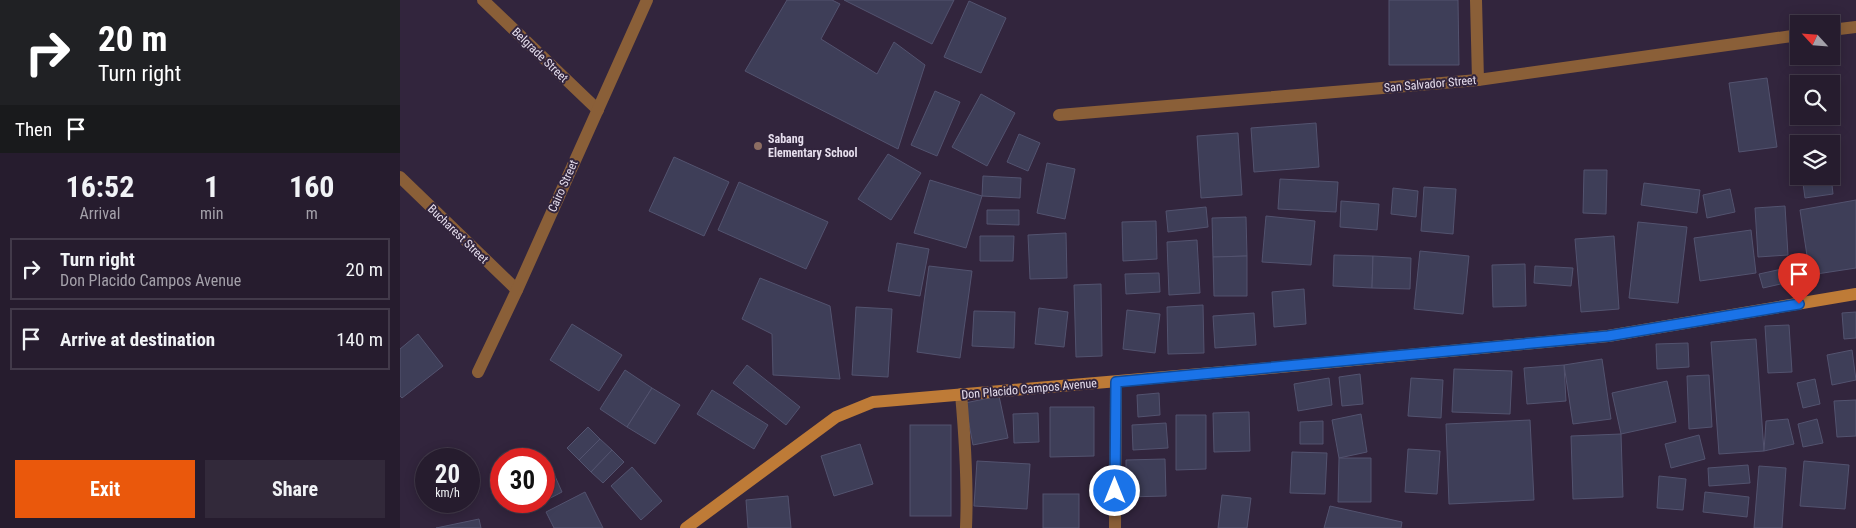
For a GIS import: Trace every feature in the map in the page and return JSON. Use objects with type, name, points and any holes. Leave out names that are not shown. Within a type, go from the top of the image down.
[{"type":"main road","name":"Don Placido Campos Avenue","points":[[686,528],[836,417],[872,402],[1116,382],[1608,336],[1856,294]]},
{"type":"street","name":"Belgrade Street","points":[[483,0],[598,110]]},
{"type":"street","name":"Cairo Street","points":[[478,372],[647,0]]},
{"type":"street","points":[[1476,0],[1478,80]]},
{"type":"street","points":[[1840,29],[1856,27]]},
{"type":"street","name":"San Salvador Street","points":[[1059,115],[1478,80],[1790,36]]},
{"type":"street","name":"Bucharest Street","points":[[400,177],[516,290]]},
{"type":"street","points":[[1115,528],[1116,382]]},
{"type":"street","points":[[961,394],[968,486],[966,528]]},
{"type":"building","points":[[787,0],[832,0],[840,4],[821,39],[877,74],[894,42],[925,65],[898,149],[745,71]]},
{"type":"building","points":[[844,0],[954,0],[932,44]]},
{"type":"building","points":[[1389,0],[1458,0],[1459,65],[1389,65]]},
{"type":"building","points":[[969,1],[1006,18],[981,73],[944,57]]},
{"type":"building","points":[[1767,78],[1777,147],[1739,152],[1729,83]]},
{"type":"building","points":[[935,91],[960,102],[937,156],[911,145]]},
{"type":"building","points":[[981,94],[1015,113],[987,166],[952,147]]},
{"type":"building","points":[[1316,123],[1319,167],[1254,172],[1251,128]]},
{"type":"building","points":[[1238,133],[1242,195],[1201,198],[1197,136]]},
{"type":"building","points":[[1019,134],[1040,143],[1028,171],[1007,162]]},
{"type":"building","points":[[888,154],[921,173],[891,220],[858,199]]},
{"type":"building","points":[[674,157],[729,182],[704,236],[649,211]]},
{"type":"building","points":[[1047,163],[1075,169],[1065,219],[1037,213]]},
{"type":"building","points":[[1584,170],[1607,170],[1606,214],[1583,213]]},
{"type":"building","points":[[983,176],[1021,178],[1020,198],[982,196]]},
{"type":"building","points":[[1280,179],[1338,182],[1336,212],[1278,209]]},
{"type":"building","points":[[930,180],[982,196],[966,248],[914,233]]},
{"type":"building","points":[[739,182],[828,222],[806,269],[718,230]]},
{"type":"building","points":[[1644,183],[1700,190],[1697,213],[1641,205]]},
{"type":"building","points":[[1803,185],[1832,185],[1833,194],[1805,198]]},
{"type":"building","points":[[1424,187],[1456,189],[1453,234],[1421,231]]},
{"type":"building","points":[[1393,188],[1418,191],[1416,217],[1391,214]]},
{"type":"building","points":[[1730,189],[1735,212],[1707,218],[1703,195]]},
{"type":"building","points":[[1856,200],[1856,268],[1810,275],[1800,210]]},
{"type":"building","points":[[1341,201],[1379,204],[1377,230],[1340,227]]},
{"type":"building","points":[[1785,206],[1788,255],[1758,257],[1755,208]]},
{"type":"building","points":[[1206,207],[1208,227],[1168,232],[1166,211]]},
{"type":"building","points":[[987,210],[1019,210],[1019,225],[987,224]]},
{"type":"building","points":[[1266,216],[1315,221],[1311,265],[1262,262]]},
{"type":"building","points":[[1246,217],[1247,256],[1213,257],[1212,218]]},
{"type":"building","points":[[1156,221],[1157,259],[1123,261],[1122,222]]},
{"type":"building","points":[[1638,222],[1687,227],[1678,303],[1629,298]]},
{"type":"building","points":[[1751,230],[1756,273],[1700,281],[1694,238]]},
{"type":"building","points":[[1066,233],[1067,278],[1030,279],[1028,235]]},
{"type":"building","points":[[980,236],[1014,236],[1013,261],[980,261]]},
{"type":"building","points":[[1614,236],[1619,309],[1581,312],[1575,239]]},
{"type":"building","points":[[1197,240],[1200,293],[1169,295],[1167,242]]},
{"type":"building","points":[[897,243],[929,249],[920,296],[888,291]]},
{"type":"building","points":[[1420,251],[1469,256],[1463,314],[1414,309]]},
{"type":"building","points":[[1334,255],[1373,256],[1372,288],[1333,286]]},
{"type":"building","points":[[1247,256],[1247,296],[1214,296],[1213,257]]},
{"type":"building","points":[[1373,256],[1411,258],[1410,289],[1372,288]]},
{"type":"building","points":[[1525,264],[1526,306],[1493,307],[1492,265]]},
{"type":"building","points":[[929,266],[972,271],[960,358],[917,352]]},
{"type":"building","points":[[1535,266],[1573,268],[1571,286],[1534,283]]},
{"type":"building","points":[[1782,269],[1785,283],[1763,288],[1759,274]]},
{"type":"building","points":[[1159,273],[1160,292],[1126,294],[1125,274]]},
{"type":"building","points":[[760,278],[830,306],[840,379],[773,375],[772,334],[742,319]]},
{"type":"building","points":[[1101,284],[1102,356],[1076,357],[1074,285]]},
{"type":"building","points":[[1304,289],[1306,324],[1274,327],[1272,292]]},
{"type":"building","points":[[1203,305],[1204,353],[1168,354],[1167,307]]},
{"type":"building","points":[[856,307],[892,309],[888,377],[852,375]]},
{"type":"building","points":[[1039,308],[1068,312],[1064,347],[1035,344]]},
{"type":"building","points":[[1127,310],[1160,314],[1155,353],[1123,349]]},
{"type":"building","points":[[974,311],[1015,312],[1014,348],[972,346]]},
{"type":"building","points":[[1856,312],[1856,338],[1844,339],[1842,313]]},
{"type":"building","points":[[1254,313],[1256,345],[1215,348],[1213,316]]},
{"type":"building","points":[[572,324],[622,355],[599,391],[550,360]]},
{"type":"building","points":[[1789,325],[1792,372],[1768,373],[1765,326]]},
{"type":"building","points":[[418,334],[443,366],[402,398],[400,396],[400,349]]},
{"type":"building","points":[[1756,339],[1764,451],[1719,454],[1711,342]]},
{"type":"building","points":[[1688,343],[1689,367],[1657,369],[1656,344]]},
{"type":"building","points":[[1852,350],[1856,380],[1832,385],[1827,355]]},
{"type":"building","points":[[1602,359],[1611,419],[1573,424],[1564,365]]},
{"type":"building","points":[[747,365],[800,407],[786,425],[733,383]]},
{"type":"building","points":[[1564,365],[1566,401],[1527,404],[1524,368]]},
{"type":"building","points":[[1454,369],[1512,371],[1510,414],[1452,412]]},
{"type":"building","points":[[625,370],[652,388],[627,427],[600,409]]},
{"type":"building","points":[[1360,374],[1363,404],[1342,406],[1339,377]]},
{"type":"building","points":[[1709,375],[1712,427],[1689,429],[1687,376]]},
{"type":"building","points":[[1329,378],[1332,405],[1298,411],[1294,384]]},
{"type":"building","points":[[1411,378],[1443,380],[1441,418],[1408,416]]},
{"type":"building","points":[[1815,379],[1820,404],[1803,408],[1797,383]]},
{"type":"building","points":[[1667,381],[1676,422],[1621,434],[1612,393]]},
{"type":"building","points":[[652,388],[680,405],[655,444],[627,427]]},
{"type":"building","points":[[712,390],[768,425],[754,449],[697,414]]},
{"type":"building","points":[[1159,393],[1160,415],[1138,417],[1137,395]]},
{"type":"building","points":[[999,396],[1008,438],[973,445],[965,403]]},
{"type":"building","points":[[1856,400],[1856,436],[1837,437],[1834,401]]},
{"type":"building","points":[[1050,407],[1094,407],[1094,456],[1050,457]]},
{"type":"building","points":[[1249,412],[1250,451],[1214,452],[1213,413]]},
{"type":"building","points":[[1038,413],[1039,442],[1014,443],[1013,414]]},
{"type":"building","points":[[1361,414],[1367,452],[1339,458],[1332,420]]},
{"type":"building","points":[[1176,415],[1206,415],[1206,469],[1176,470]]},
{"type":"building","points":[[1788,419],[1794,444],[1764,451],[1766,421]]},
{"type":"building","points":[[1817,419],[1823,443],[1803,447],[1798,424]]},
{"type":"building","points":[[1530,420],[1534,500],[1449,504],[1446,424]]},
{"type":"building","points":[[1323,421],[1323,444],[1300,444],[1300,422]]},
{"type":"building","points":[[1166,423],[1168,448],[1133,450],[1132,425]]},
{"type":"building","points":[[910,425],[951,425],[951,516],[910,516]]},
{"type":"building","points":[[588,427],[600,439],[579,460],[567,448]]},
{"type":"building","points":[[1621,434],[1623,497],[1573,499],[1571,436]]},
{"type":"building","points":[[1699,435],[1705,459],[1671,468],[1665,444]]},
{"type":"building","points":[[600,439],[612,450],[591,472],[579,460]]},
{"type":"building","points":[[860,444],[873,484],[834,496],[821,456]]},
{"type":"building","points":[[1408,449],[1440,451],[1437,494],[1405,492]]},
{"type":"building","points":[[612,450],[624,462],[603,483],[591,472]]},
{"type":"building","points":[[1292,452],[1327,453],[1325,494],[1290,493]]},
{"type":"building","points":[[1339,458],[1371,458],[1371,502],[1338,502]]},
{"type":"building","points":[[1165,459],[1166,496],[1126,497],[1126,460]]},
{"type":"building","points":[[977,461],[1030,464],[1027,509],[974,506]]},
{"type":"building","points":[[1804,461],[1849,465],[1845,509],[1800,506]]},
{"type":"building","points":[[1748,465],[1750,483],[1709,486],[1708,468]]},
{"type":"building","points":[[1759,466],[1786,468],[1782,528],[1754,528]]},
{"type":"building","points":[[632,467],[662,501],[641,520],[611,486]]},
{"type":"building","points":[[555,476],[562,492],[555,496]]},
{"type":"building","points":[[1659,476],[1686,479],[1683,510],[1657,508]]},
{"type":"building","points":[[585,492],[603,528],[554,528],[546,513],[555,513],[555,507]]},
{"type":"building","points":[[1705,492],[1749,497],[1747,517],[1703,512]]},
{"type":"building","points":[[1043,494],[1079,494],[1079,528],[1043,528]]},
{"type":"building","points":[[1222,495],[1251,498],[1247,528],[1218,528]]},
{"type":"building","points":[[788,496],[791,528],[748,528],[746,500]]},
{"type":"building","points":[[1330,506],[1402,522],[1401,528],[1324,528]]},
{"type":"building","points":[[479,519],[481,528],[436,528]]},
{"type":"place","name":"Sabang Elementary School","points":[[758,146]]},
{"type":"route","points":[[1115,491],[1116,382],[1608,336],[1799,304]]}]
